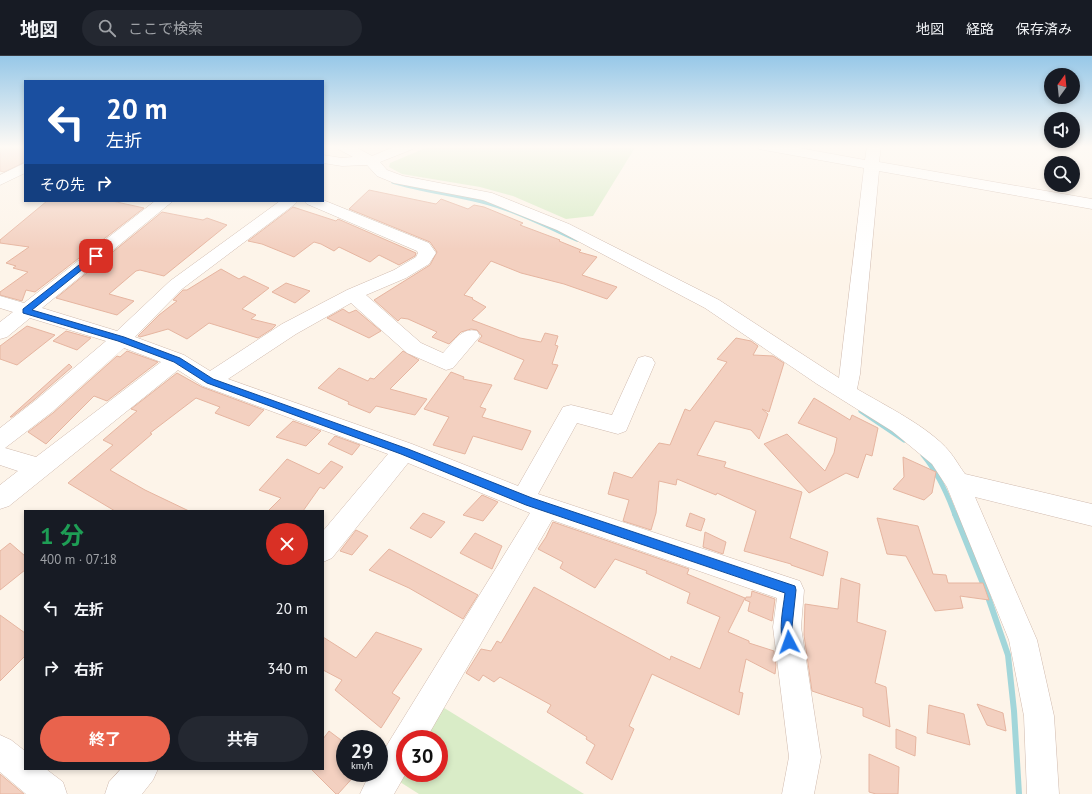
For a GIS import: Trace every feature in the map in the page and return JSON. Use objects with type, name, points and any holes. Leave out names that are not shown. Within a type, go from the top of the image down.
[{"type":"street","points":[[0,181],[14,180]]},
{"type":"street","points":[[400,180],[487,196],[563,227],[712,304],[846,392],[900,425],[940,457],[957,482],[1023,640],[1032,674],[1039,716],[1043,794]]},
{"type":"street","points":[[846,392],[850,374],[870,180]]},
{"type":"street","points":[[959,180],[1092,204]]},
{"type":"street","points":[[0,332],[164,202]]},
{"type":"street","points":[[0,441],[44,406],[121,339],[176,284],[289,202]]},
{"type":"street","points":[[210,381],[289,329],[353,294],[400,274],[423,260],[427,253],[423,246],[314,202]]},
{"type":"street","points":[[353,294],[414,348],[446,363],[470,336]]},
{"type":"street","points":[[0,302],[121,339],[177,360],[210,381],[404,451],[535,503],[791,590],[787,627],[805,757],[798,794]]},
{"type":"street","points":[[0,499],[177,360]]},
{"type":"street","points":[[414,730],[535,503],[571,413],[618,425],[645,363]]},
{"type":"street","points":[[324,549],[404,451]]},
{"type":"street","points":[[0,456],[39,468]]},
{"type":"street","points":[[957,482],[1092,515]]},
{"type":"street","points":[[0,751],[51,794]]},
{"type":"street","points":[[376,794],[396,760]]},
{"type":"street","points":[[121,794],[141,770]]},
{"type":"green space","points":[[441,180],[615,180],[593,216],[566,219],[513,196],[480,187]]},
{"type":"green space","points":[[441,706],[584,794],[419,794],[400,782],[448,782],[448,730],[429,730]]},
{"type":"building","points":[[369,190],[436,204],[441,199],[468,209],[474,205],[484,207],[523,223],[520,225],[560,240],[559,241],[581,250],[579,252],[597,257],[582,275],[617,287],[607,299],[564,284],[521,273],[491,261],[464,295],[473,298],[472,299],[486,307],[472,320],[520,338],[541,342],[545,333],[558,336],[555,345],[558,346],[552,364],[558,365],[547,389],[514,379],[524,360],[478,341],[482,336],[477,330],[471,329],[461,332],[449,344],[432,337],[437,332],[408,319],[401,318],[398,321],[374,300],[430,265],[437,252],[430,242],[349,209]]},
{"type":"building","points":[[46,202],[117,202],[144,208],[35,292],[26,290],[22,301],[0,295],[0,292],[28,272],[13,268],[16,266],[6,263],[29,247],[0,243],[0,240]]},
{"type":"building","points":[[293,207],[336,221],[338,219],[416,253],[415,256],[399,265],[379,255],[370,262],[339,247],[334,251],[314,242],[294,257],[262,244],[248,241]]},
{"type":"building","points":[[162,212],[203,220],[207,218],[227,225],[164,276],[140,270],[136,271],[109,294],[134,301],[117,315],[56,298]]},
{"type":"building","points":[[221,269],[239,279],[244,276],[269,288],[242,309],[256,315],[251,319],[276,325],[272,329],[258,338],[209,323],[187,339],[168,329],[140,337],[138,336],[159,315],[177,301],[173,300],[183,290],[187,290]]},
{"type":"building","points":[[286,283],[310,291],[295,303],[272,292]]},
{"type":"building","points":[[343,309],[349,313],[356,310],[381,331],[369,338],[327,318]]},
{"type":"building","points":[[27,326],[55,335],[17,365],[0,359],[0,346]]},
{"type":"building","points":[[66,331],[91,338],[77,350],[53,341]]},
{"type":"building","points":[[736,338],[751,341],[758,346],[753,355],[773,356],[784,363],[769,412],[762,409],[768,414],[759,439],[751,430],[715,421],[697,455],[726,462],[724,467],[802,492],[790,538],[828,552],[823,576],[791,564],[744,551],[756,511],[717,493],[716,495],[677,479],[676,485],[659,481],[656,513],[651,530],[623,521],[629,500],[608,494],[614,472],[632,478],[659,443],[670,445],[685,409],[690,411],[727,362],[717,359]]},
{"type":"building","points":[[127,351],[158,362],[107,401],[94,396],[46,444],[28,432],[53,413],[117,356],[120,357]]},
{"type":"building","points":[[403,351],[419,360],[390,389],[427,399],[415,415],[376,406],[370,413],[348,404],[349,402],[318,388],[339,368],[368,381],[370,378],[374,379]]},
{"type":"building","points":[[69,364],[72,367],[35,399],[10,417]]},
{"type":"building","points":[[451,372],[464,377],[463,379],[492,385],[480,407],[486,409],[482,417],[531,431],[522,450],[473,436],[465,454],[433,445],[449,417],[424,409]]},
{"type":"building","points":[[177,373],[202,387],[264,410],[249,426],[215,413],[220,407],[196,398],[150,433],[152,434],[110,470],[145,490],[187,510],[113,510],[68,483],[113,445],[103,440],[137,411],[131,409]]},
{"type":"building","points":[[814,398],[850,420],[852,415],[878,428],[872,456],[866,454],[858,478],[846,473],[809,493],[764,444],[787,434],[825,471],[834,453],[837,438],[798,423]]},
{"type":"building","points":[[293,421],[321,431],[306,446],[276,437]]},
{"type":"building","points":[[335,436],[360,445],[352,455],[328,444]]},
{"type":"building","points":[[903,457],[936,472],[932,493],[924,500],[893,489],[904,477]]},
{"type":"building","points":[[287,459],[319,474],[331,461],[343,467],[324,489],[320,487],[304,510],[269,510],[281,498],[259,490]]},
{"type":"building","points":[[482,495],[498,502],[483,521],[463,515]]},
{"type":"building","points":[[423,513],[445,522],[431,538],[410,528]]},
{"type":"building","points":[[690,513],[705,519],[701,531],[686,526]]},
{"type":"building","points":[[877,518],[918,526],[933,574],[946,575],[948,583],[983,583],[989,600],[960,596],[963,608],[935,611],[906,556],[887,554]]},
{"type":"building","points":[[553,522],[689,569],[687,574],[745,598],[728,632],[749,641],[749,643],[774,651],[776,665],[775,674],[746,659],[739,692],[743,693],[739,715],[652,674],[629,726],[634,729],[612,780],[586,763],[595,745],[586,739],[587,737],[547,712],[551,705],[500,677],[494,682],[483,675],[479,681],[466,673],[481,649],[491,651],[497,641],[501,643],[534,587],[670,660],[671,656],[700,669],[720,617],[687,603],[690,593],[646,573],[647,571],[615,559],[595,588],[560,568],[563,562],[538,549]]},
{"type":"building","points":[[356,530],[368,536],[352,555],[340,551]]},
{"type":"building","points":[[705,532],[726,542],[723,554],[703,547]]},
{"type":"building","points":[[475,533],[502,546],[492,569],[460,553]]},
{"type":"building","points":[[10,543],[24,555],[24,571],[0,590],[0,551]]},
{"type":"building","points":[[389,549],[478,595],[463,619],[409,588],[369,570]]},
{"type":"building","points":[[841,578],[860,584],[857,622],[886,631],[875,683],[886,687],[890,727],[863,716],[863,708],[812,691],[804,635],[805,604],[838,609]]},
{"type":"building","points":[[752,591],[775,599],[772,621],[748,611],[750,602],[745,600],[746,597],[751,597]]},
{"type":"building","points":[[0,615],[24,632],[24,657],[0,681]]},
{"type":"building","points":[[376,632],[422,649],[392,693],[400,698],[381,728],[335,690],[342,680],[324,671],[324,638],[356,658]]},
{"type":"building","points":[[977,704],[1003,713],[1006,731],[987,725]]},
{"type":"building","points":[[929,705],[964,714],[970,745],[927,733]]},
{"type":"building","points":[[896,729],[916,737],[915,756],[896,748]]},
{"type":"building","points":[[329,731],[336,736],[336,782],[349,782],[338,794],[336,794],[312,770],[324,770],[324,738]]},
{"type":"building","points":[[869,754],[899,767],[898,794],[876,794],[869,792]]},
{"type":"building","points":[[0,774],[24,794],[0,794]]},
{"type":"waterway","points":[[393,182],[495,205],[531,219],[577,240]]},
{"type":"waterway","points":[[861,411],[904,440]]},
{"type":"waterway","points":[[923,455],[942,484],[955,515]]},
{"type":"waterway","points":[[955,514],[986,591],[1008,655],[1014,711],[1019,794]]},
{"type":"route","points":[[96,256],[26,311],[121,339],[177,360],[210,381],[404,451],[530,502],[791,590],[787,627],[789,642]]}]
